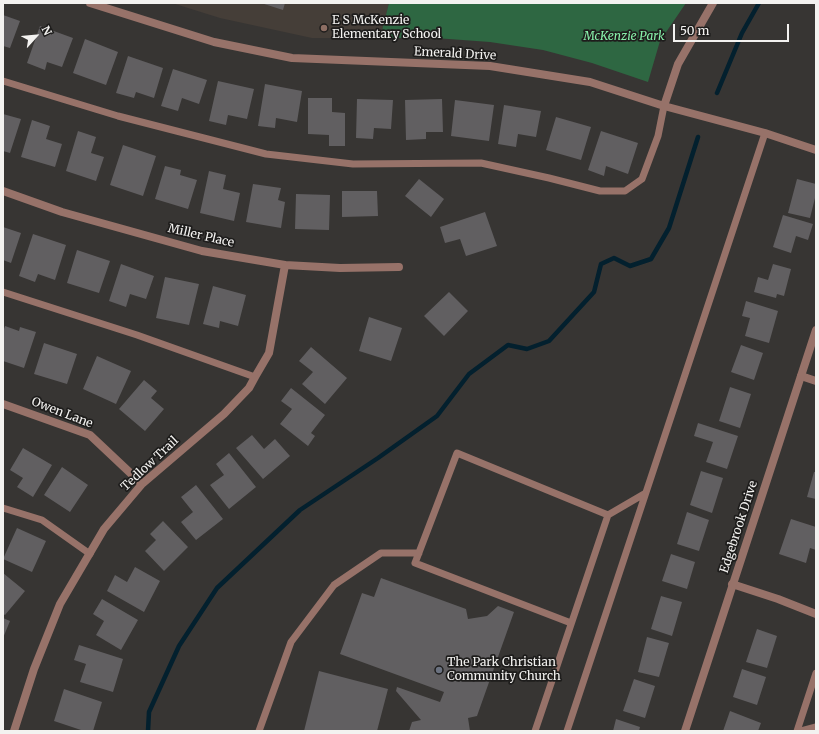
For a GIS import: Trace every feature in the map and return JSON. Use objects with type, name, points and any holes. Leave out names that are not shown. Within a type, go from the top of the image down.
[{"type":"street","name":"Emerald Drive","points":[[90,3],[214,42],[292,58],[490,66],[590,82],[664,106],[765,133],[816,150]]},
{"type":"street","points":[[664,106],[678,64],[713,3]]},
{"type":"street","name":"Miller Place","points":[[3,191],[62,212],[202,251],[285,265],[340,268],[399,267]]},
{"type":"street","name":"Tedlow Trail","points":[[14,731],[34,668],[60,604],[104,529],[142,484],[224,414],[249,388],[269,353],[285,265]]},
{"type":"street","name":"Edgebrook Drive","points":[[685,731],[816,330]]},
{"type":"street","points":[[801,376],[816,381]]},
{"type":"street","name":"Owen Lane","points":[[3,404],[90,435],[142,484]]},
{"type":"street","points":[[732,584],[778,599],[816,614]]},
{"type":"lane","points":[[3,81],[118,116],[266,154],[353,164],[481,164],[549,178],[600,191],[625,191],[642,179],[658,136],[664,106]]},
{"type":"lane","points":[[567,731],[644,494],[765,133]]},
{"type":"lane","points":[[3,292],[137,335],[255,376]]},
{"type":"lane","points":[[571,623],[415,563],[418,553],[457,453],[608,515]]},
{"type":"lane","points":[[535,731],[608,515],[644,494]]},
{"type":"lane","points":[[3,508],[42,520],[90,554]]},
{"type":"lane","points":[[259,731],[291,642],[334,585],[381,553],[418,553]]},
{"type":"lane","points":[[797,731],[816,673]]},
{"type":"lane","points":[[801,731],[816,727]]},
{"type":"shaded area","name":"E S McKenzie Elementary School","points":[[172,3],[389,3],[380,38],[312,38],[220,18]]},
{"type":"green space","name":"McKenzie Park","points":[[389,3],[686,3],[660,41],[648,82],[592,63],[543,50],[490,42],[435,38],[380,38]]},
{"type":"building","points":[[261,3],[285,3],[283,10]]},
{"type":"building","points":[[3,15],[20,21],[10,48],[3,46]]},
{"type":"building","points":[[40,26],[73,38],[62,67],[47,62],[45,70],[27,63]]},
{"type":"building","points":[[85,39],[118,52],[106,85],[73,73]]},
{"type":"building","points":[[128,56],[163,68],[154,98],[136,92],[134,98],[116,93]]},
{"type":"building","points":[[173,69],[207,80],[199,104],[182,98],[178,111],[161,106]]},
{"type":"building","points":[[218,81],[254,89],[247,119],[228,115],[226,125],[209,121]]},
{"type":"building","points":[[265,84],[302,91],[297,122],[276,118],[275,128],[258,126]]},
{"type":"building","points":[[308,98],[332,98],[332,112],[345,113],[345,146],[329,146],[329,135],[308,134]]},
{"type":"building","points":[[357,99],[393,100],[391,129],[374,128],[373,139],[356,138]]},
{"type":"building","points":[[442,99],[443,132],[426,132],[426,139],[406,140],[405,100]]},
{"type":"building","points":[[455,100],[494,105],[489,141],[451,136]]},
{"type":"building","points":[[504,105],[541,111],[536,137],[518,134],[516,147],[498,144]]},
{"type":"building","points":[[3,114],[21,119],[10,153],[3,151]]},
{"type":"building","points":[[556,117],[591,127],[581,160],[546,150]]},
{"type":"building","points":[[32,120],[50,126],[46,139],[62,144],[55,167],[21,157]]},
{"type":"building","points":[[78,131],[96,137],[91,153],[104,157],[96,181],[66,171]]},
{"type":"building","points":[[601,131],[638,143],[628,174],[606,166],[604,176],[588,170]]},
{"type":"building","points":[[123,145],[156,156],[143,196],[110,185]]},
{"type":"building","points":[[165,166],[181,170],[180,175],[197,180],[188,209],[155,199]]},
{"type":"building","points":[[209,171],[226,175],[223,189],[240,193],[234,221],[200,213]]},
{"type":"building","points":[[419,179],[444,199],[431,217],[405,196]]},
{"type":"building","points":[[797,179],[816,184],[816,194],[810,218],[788,213]]},
{"type":"building","points":[[253,184],[281,188],[278,200],[285,202],[281,228],[246,222]]},
{"type":"building","points":[[342,191],[377,191],[378,216],[342,217]]},
{"type":"building","points":[[296,194],[330,195],[329,230],[295,229]]},
{"type":"building","points":[[485,212],[497,246],[466,256],[460,239],[445,243],[440,227]]},
{"type":"building","points":[[783,215],[813,224],[808,240],[796,236],[791,253],[773,247]]},
{"type":"building","points":[[3,227],[21,233],[11,263],[3,260]]},
{"type":"building","points":[[33,234],[66,245],[55,280],[38,274],[35,282],[19,276]]},
{"type":"building","points":[[77,250],[110,261],[99,293],[67,283]]},
{"type":"building","points":[[121,264],[154,276],[146,299],[130,294],[126,307],[109,301]]},
{"type":"building","points":[[773,264],[791,269],[784,296],[777,294],[776,298],[754,292],[758,277],[768,280]]},
{"type":"building","points":[[165,277],[199,284],[189,325],[156,318]]},
{"type":"building","points":[[213,286],[246,295],[238,326],[220,321],[219,328],[203,324]]},
{"type":"building","points":[[449,292],[468,311],[444,336],[424,316]]},
{"type":"building","points":[[746,301],[778,311],[769,343],[745,336],[750,318],[742,316]]},
{"type":"building","points":[[369,317],[402,328],[391,361],[359,351]]},
{"type":"building","points":[[5,326],[19,331],[20,327],[36,332],[24,368],[3,361],[3,332]]},
{"type":"building","points":[[44,343],[77,354],[67,384],[34,374]]},
{"type":"building","points":[[741,345],[763,353],[754,380],[731,372]]},
{"type":"building","points":[[311,347],[347,378],[325,404],[302,384],[313,372],[299,361]]},
{"type":"building","points":[[97,356],[131,371],[116,404],[83,389]]},
{"type":"building","points":[[144,380],[157,391],[151,398],[164,409],[145,431],[119,409]]},
{"type":"building","points":[[730,387],[751,394],[740,428],[719,421]]},
{"type":"building","points":[[291,388],[325,415],[311,433],[315,436],[308,446],[280,424],[292,409],[281,401]]},
{"type":"building","points":[[698,423],[738,436],[727,469],[706,462],[713,442],[694,436]]},
{"type":"building","points":[[252,435],[264,449],[275,439],[290,456],[263,479],[236,448]]},
{"type":"building","points":[[23,448],[52,465],[33,497],[17,487],[23,478],[10,470]]},
{"type":"building","points":[[229,453],[256,487],[229,509],[210,485],[224,475],[216,464]]},
{"type":"building","points":[[62,467],[88,485],[70,512],[44,495]]},
{"type":"building","points":[[701,471],[723,478],[712,513],[690,505]]},
{"type":"building","points":[[814,472],[816,472],[816,499],[807,497]]},
{"type":"building","points":[[196,485],[223,519],[196,540],[181,522],[193,512],[181,497]]},
{"type":"building","points":[[687,512],[709,520],[699,551],[677,544]]},
{"type":"building","points":[[791,519],[816,527],[816,550],[810,548],[806,563],[779,554]]},
{"type":"building","points":[[163,521],[188,547],[164,571],[145,551],[156,540],[150,534]]},
{"type":"building","points":[[17,528],[46,541],[32,572],[3,559]]},
{"type":"building","points":[[671,554],[695,562],[687,589],[662,581]]},
{"type":"building","points":[[135,567],[160,581],[144,612],[107,591],[115,575],[127,582]]},
{"type":"building","points":[[3,573],[25,591],[5,615],[3,614]]},
{"type":"building","name":"The Park Christian Community Church","points":[[381,578],[466,609],[468,619],[487,616],[498,606],[514,612],[477,716],[468,718],[470,731],[409,731],[412,722],[421,720],[396,691],[397,687],[440,702],[444,692],[340,654],[362,593],[374,597]]},
{"type":"building","points":[[661,596],[682,602],[672,636],[651,629]]},
{"type":"building","points":[[102,599],[138,620],[121,650],[96,635],[104,621],[93,614]]},
{"type":"building","points":[[3,618],[10,621],[3,638]]},
{"type":"building","points":[[757,629],[777,636],[767,668],[746,662]]},
{"type":"building","points":[[647,637],[669,643],[659,677],[638,672]]},
{"type":"building","points":[[79,645],[123,659],[113,692],[80,682],[86,664],[74,660]]},
{"type":"building","points":[[742,669],[766,677],[757,705],[733,697]]},
{"type":"building","points":[[319,671],[388,689],[377,731],[304,731]]},
{"type":"building","points":[[634,679],[655,686],[645,718],[623,711]]},
{"type":"building","points":[[64,689],[102,702],[93,731],[84,731],[54,721]]},
{"type":"building","points":[[730,711],[761,723],[758,731],[723,731]]},
{"type":"building","points":[[616,719],[640,727],[639,731],[613,731]]},
{"type":"waterway","points":[[717,93],[742,33],[759,3]]},
{"type":"waterway","points":[[148,731],[149,712],[179,646],[217,588],[300,510],[378,458],[437,416],[469,374],[508,345],[527,349],[549,341],[594,292],[601,264],[614,258],[630,266],[651,259],[669,228],[698,137]]},
{"type":"place","name":"E S McKenzie Elementary School","points":[[324,28]]},
{"type":"place","name":"The Park Christian Community Church","points":[[439,670]]}]
